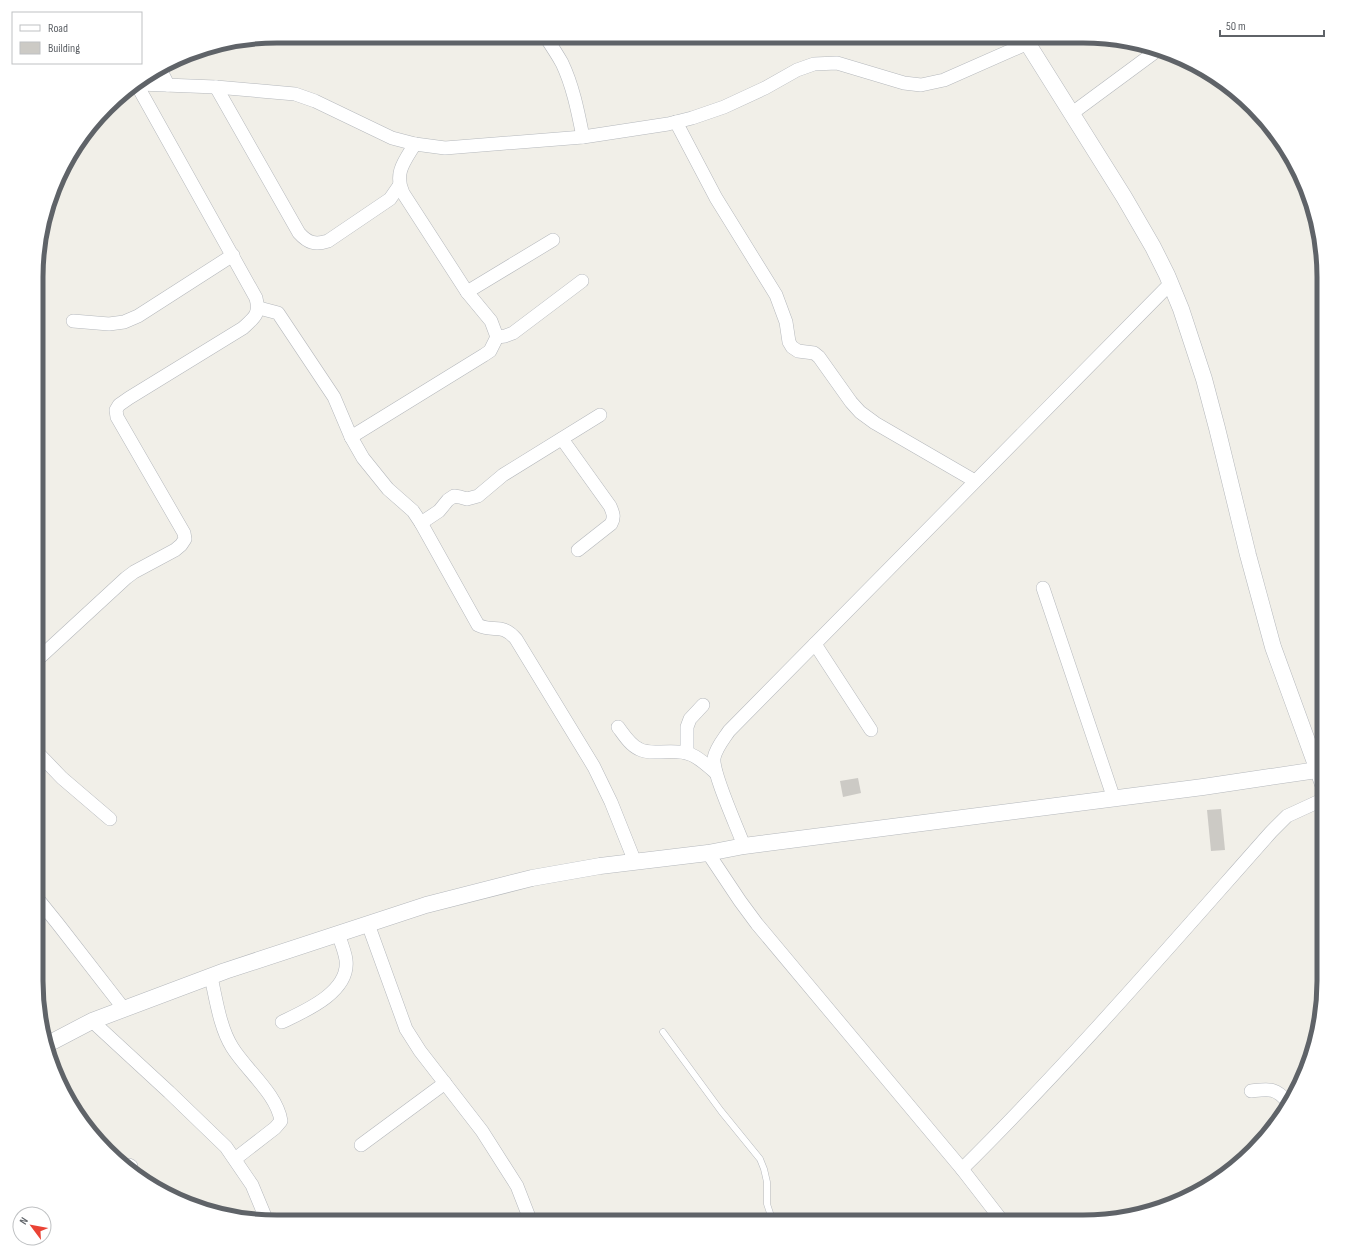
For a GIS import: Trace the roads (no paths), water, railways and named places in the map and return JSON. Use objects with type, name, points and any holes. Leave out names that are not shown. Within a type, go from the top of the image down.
[{"type":"street","points":[[550,43],[568,77],[578,110],[583,137]]},
{"type":"street","points":[[145,84],[216,87],[296,94],[315,101],[392,138],[415,144],[445,148],[583,137],[676,122],[724,107],[765,88],[796,70],[814,64],[837,63],[904,83],[921,84],[944,80],[1020,43]]},
{"type":"street","points":[[51,1042],[92,1021],[211,977],[426,905],[532,878],[600,866],[708,853],[744,846],[1114,799],[1317,770],[1273,647],[1248,555],[1204,379],[1181,309],[1153,247],[1124,197],[1028,43]]},
{"type":"street","points":[[1071,114],[1153,54]]},
{"type":"street","points":[[162,73],[168,85]]},
{"type":"street","points":[[216,87],[299,233],[304,239],[312,244],[320,244],[328,241],[385,203],[400,186]]},
{"type":"street","points":[[43,654],[126,578],[134,572],[175,550],[181,545],[184,539],[184,533],[117,417],[116,410],[119,404],[243,328],[253,319],[259,308],[256,298],[233,255],[138,89]]},
{"type":"street","points":[[676,122],[716,198],[776,295],[786,322],[789,342],[792,347],[798,351],[814,353],[819,357],[851,402],[860,412],[975,481]]},
{"type":"street","points":[[415,144],[401,167],[399,177],[402,193],[468,292],[491,321],[498,337]]},
{"type":"street","points":[[468,292],[553,240]]},
{"type":"street","points":[[74,321],[109,324],[124,322],[138,316],[233,255]]},
{"type":"street","points":[[498,337],[513,333],[582,281]]},
{"type":"street","points":[[744,846],[716,773],[714,759],[718,748],[729,731],[1170,284]]},
{"type":"street","points":[[259,308],[278,313],[334,397],[351,437],[363,458],[388,489],[412,511],[421,523],[478,625],[484,628],[503,628],[510,632],[516,639],[594,767],[611,802],[636,862]]},
{"type":"street","points":[[351,437],[484,355],[493,346],[498,337]]},
{"type":"street","points":[[421,523],[439,511],[448,500],[454,496],[467,500],[478,496],[503,475],[600,415]]},
{"type":"street","points":[[562,439],[610,506],[614,519],[611,524],[578,550]]},
{"type":"street","points":[[1043,588],[1114,799]]},
{"type":"street","points":[[815,644],[871,730]]},
{"type":"street","points":[[687,753],[687,727],[690,719],[703,705]]},
{"type":"street","points":[[618,727],[630,742],[639,750],[650,752],[675,751],[692,754],[702,760],[716,773]]},
{"type":"street","points":[[43,758],[62,778],[110,819]]},
{"type":"street","points":[[962,1169],[1073,1054],[1271,832],[1287,816],[1317,802]]},
{"type":"street","points":[[708,853],[757,924],[962,1169],[998,1215]]},
{"type":"street","points":[[43,905],[124,1009]]},
{"type":"street","points":[[368,924],[406,1029],[420,1051],[482,1131],[517,1186],[527,1215]]},
{"type":"street","points":[[282,1022],[308,1010],[339,986],[344,977],[346,960],[338,934]]},
{"type":"street","points":[[211,977],[222,1020],[231,1046],[253,1073],[280,1112],[281,1121],[276,1128],[235,1159]]},
{"type":"street","points":[[92,1021],[226,1147],[252,1185],[264,1214]]},
{"type":"street","points":[[361,1145],[444,1083]]},
{"type":"street","points":[[1251,1091],[1267,1089],[1273,1090],[1278,1092],[1285,1099]]},
{"type":"lane","points":[[663,1032],[721,1111],[760,1159],[767,1182],[767,1204],[771,1215]]}]
